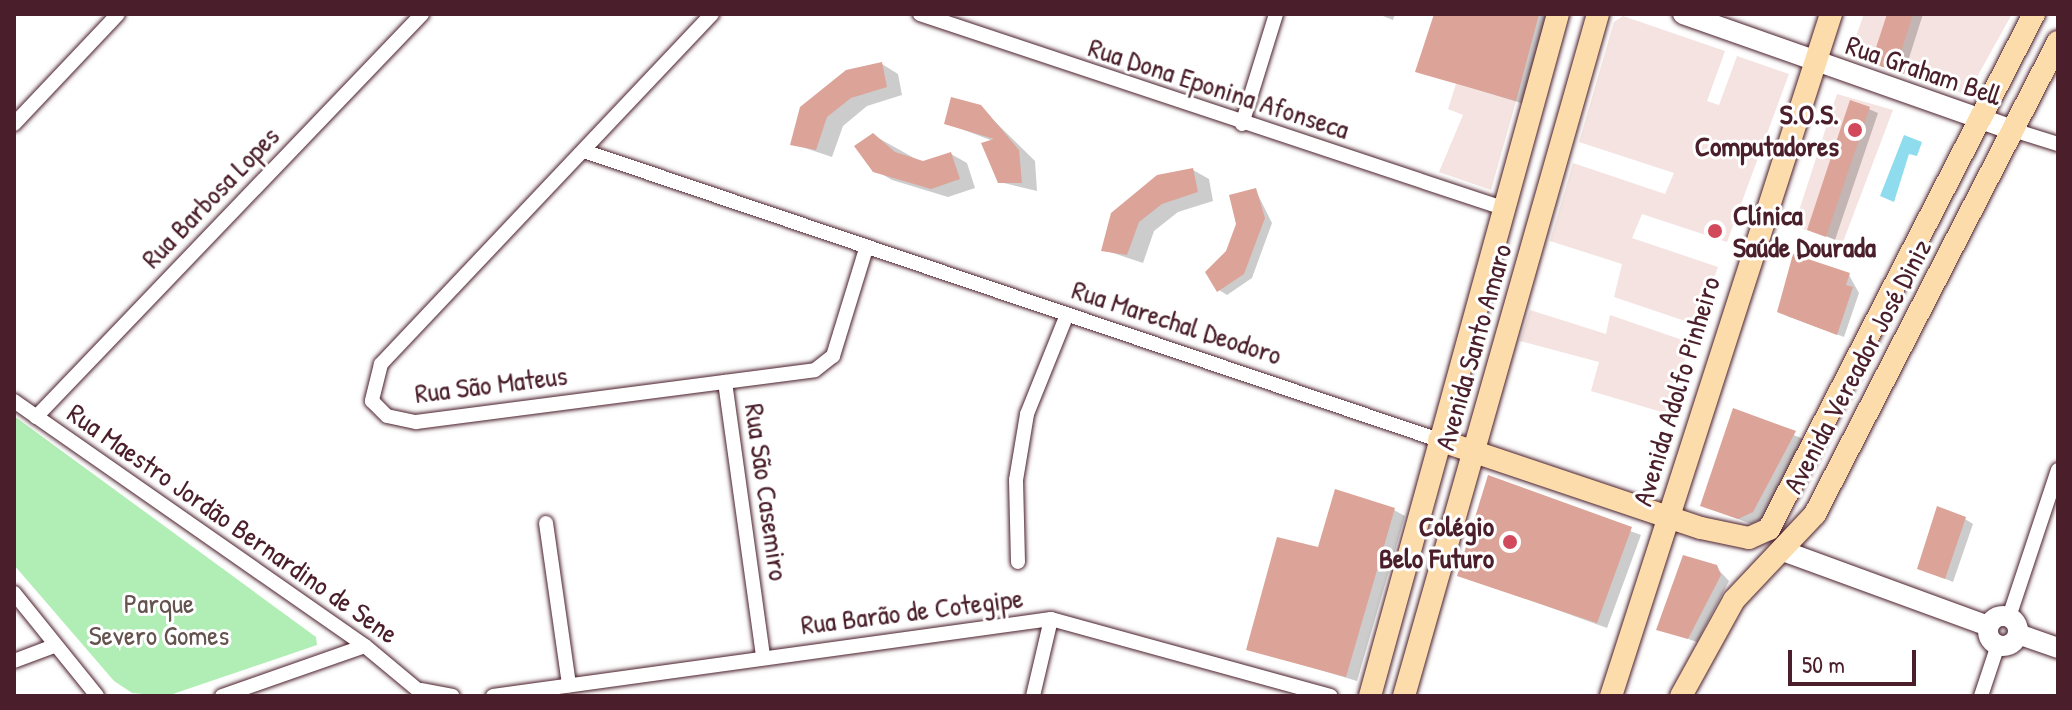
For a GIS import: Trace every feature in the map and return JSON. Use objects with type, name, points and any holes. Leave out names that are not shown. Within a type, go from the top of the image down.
[{"type":"main road","name":"Avenida Santo Amaro","points":[[1370,696],[1558,14]]},
{"type":"main road","name":"Avenida Santo Amaro","points":[[1404,696],[1598,14]]},
{"type":"main road","name":"Avenida Adolfo Pinheiro","points":[[1611,696],[1831,14]]},
{"type":"main road","name":"Avenida Vereador José Diniz","points":[[1755,536],[1775,523],[2034,14]]},
{"type":"main road","name":"Avenida Vereador José Diniz","points":[[1681,696],[1734,600],[1786,552],[1873,408],[2058,42]]},
{"type":"main road","name":"Rua Marechal Deodoro","points":[[1439,440],[1668,518],[1755,536]]},
{"type":"street","points":[[14,124],[118,14]]},
{"type":"street","name":"Rua Barbosa Lopes","points":[[36,417],[422,14]]},
{"type":"street","name":"Rua São Mateus","points":[[712,14],[381,364],[372,401],[387,416],[416,422],[815,370],[829,361],[866,249]]},
{"type":"street","name":"Rua Dona Eponina Afonseca","points":[[920,14],[1242,124],[1503,208]]},
{"type":"street","points":[[1242,124],[1276,14]]},
{"type":"street","name":"Rua Graham Bell","points":[[1683,14],[2058,144]]},
{"type":"street","name":"Rua Marechal Deodoro","points":[[584,151],[1066,317],[1439,440]]},
{"type":"street","points":[[1018,562],[1016,480],[1027,414],[1066,317]]},
{"type":"street","name":"Rua São Casemiro","points":[[725,382],[763,656]]},
{"type":"street","name":"Rua Maestro Jordão Bernardino de Sene","points":[[14,401],[365,646],[423,693]]},
{"type":"street","points":[[1981,696],[1998,645],[2014,625],[2058,470]]},
{"type":"street","points":[[546,523],[569,685]]},
{"type":"street","points":[[1786,552],[1988,626],[2014,625],[2058,648]]},
{"type":"street","points":[[14,593],[97,696]]},
{"type":"street","points":[[1033,696],[1051,619]]},
{"type":"street","name":"Rua Barão de Cotegipe","points":[[493,696],[763,656],[1051,619],[1331,696]]},
{"type":"street","points":[[1988,626],[1998,645]]},
{"type":"street","points":[[14,661],[54,646]]},
{"type":"street","points":[[222,696],[259,690],[365,646]]},
{"type":"street","points":[[423,693],[452,696]]},
{"type":"shaded area","points":[[1864,14],[2012,14],[1967,95],[1856,58],[1851,50]]},
{"type":"shaded area","points":[[1623,16],[1725,51],[1707,101],[1719,105],[1737,56],[1789,74],[1727,242],[1642,214],[1632,238],[1718,267],[1697,325],[1614,297],[1622,264],[1550,241],[1573,163],[1665,194],[1674,173],[1579,142],[1614,22]]},
{"type":"shaded area","points":[[1456,84],[1516,101],[1491,190],[1439,172],[1463,115],[1448,109]]},
{"type":"shaded area","points":[[1837,94],[1893,110],[1843,242],[1794,226]]},
{"type":"shaded area","points":[[1530,310],[1606,334],[1610,315],[1691,343],[1665,413],[1591,391],[1599,362],[1520,341]]},
{"type":"green space","name":"Parque Severo Gomes","points":[[14,416],[316,637],[317,645],[167,696],[132,693],[114,681],[14,565]]},
{"type":"water","points":[[1904,135],[1922,142],[1917,156],[1909,154],[1894,202],[1880,196]]},
{"type":"building","points":[[1434,14],[1539,14],[1516,101],[1415,72]]},
{"type":"building","points":[[1887,14],[1913,14],[1895,71],[1871,63]]},
{"type":"building","points":[[882,62],[887,87],[851,98],[827,117],[816,150],[790,145],[800,107],[846,70]]},
{"type":"building","points":[[951,97],[981,105],[1019,150],[1022,183],[998,183],[981,143],[994,139],[944,124]]},
{"type":"building","points":[[1850,100],[1870,107],[1826,237],[1807,230]]},
{"type":"building","points":[[873,133],[895,152],[923,161],[951,152],[960,179],[931,189],[873,172],[854,146]]},
{"type":"building","points":[[1193,168],[1198,192],[1162,204],[1139,222],[1127,255],[1101,251],[1111,213],[1157,175]]},
{"type":"building","points":[[1256,188],[1265,218],[1244,274],[1217,292],[1205,272],[1226,251],[1236,224],[1229,195]]},
{"type":"building","points":[[1793,254],[1850,273],[1846,285],[1853,287],[1837,335],[1777,312]]},
{"type":"building","points":[[1733,408],[1796,431],[1753,512],[1738,519],[1700,506]]},
{"type":"building","points":[[1488,475],[1632,527],[1597,623],[1457,576]]},
{"type":"building","points":[[1335,489],[1395,508],[1346,677],[1246,650],[1277,537],[1318,547]]},
{"type":"building","points":[[1937,506],[1966,517],[1945,579],[1917,569]]},
{"type":"building","points":[[1683,555],[1717,565],[1721,575],[1688,639],[1656,630]]},
{"type":"place","name":"S.O.S. Computadores","points":[[1855,130]]},
{"type":"place","name":"Clínica Saúde Dourada","points":[[1715,231]]},
{"type":"place","name":"Colégio Belo Futuro","points":[[1510,542]]}]
